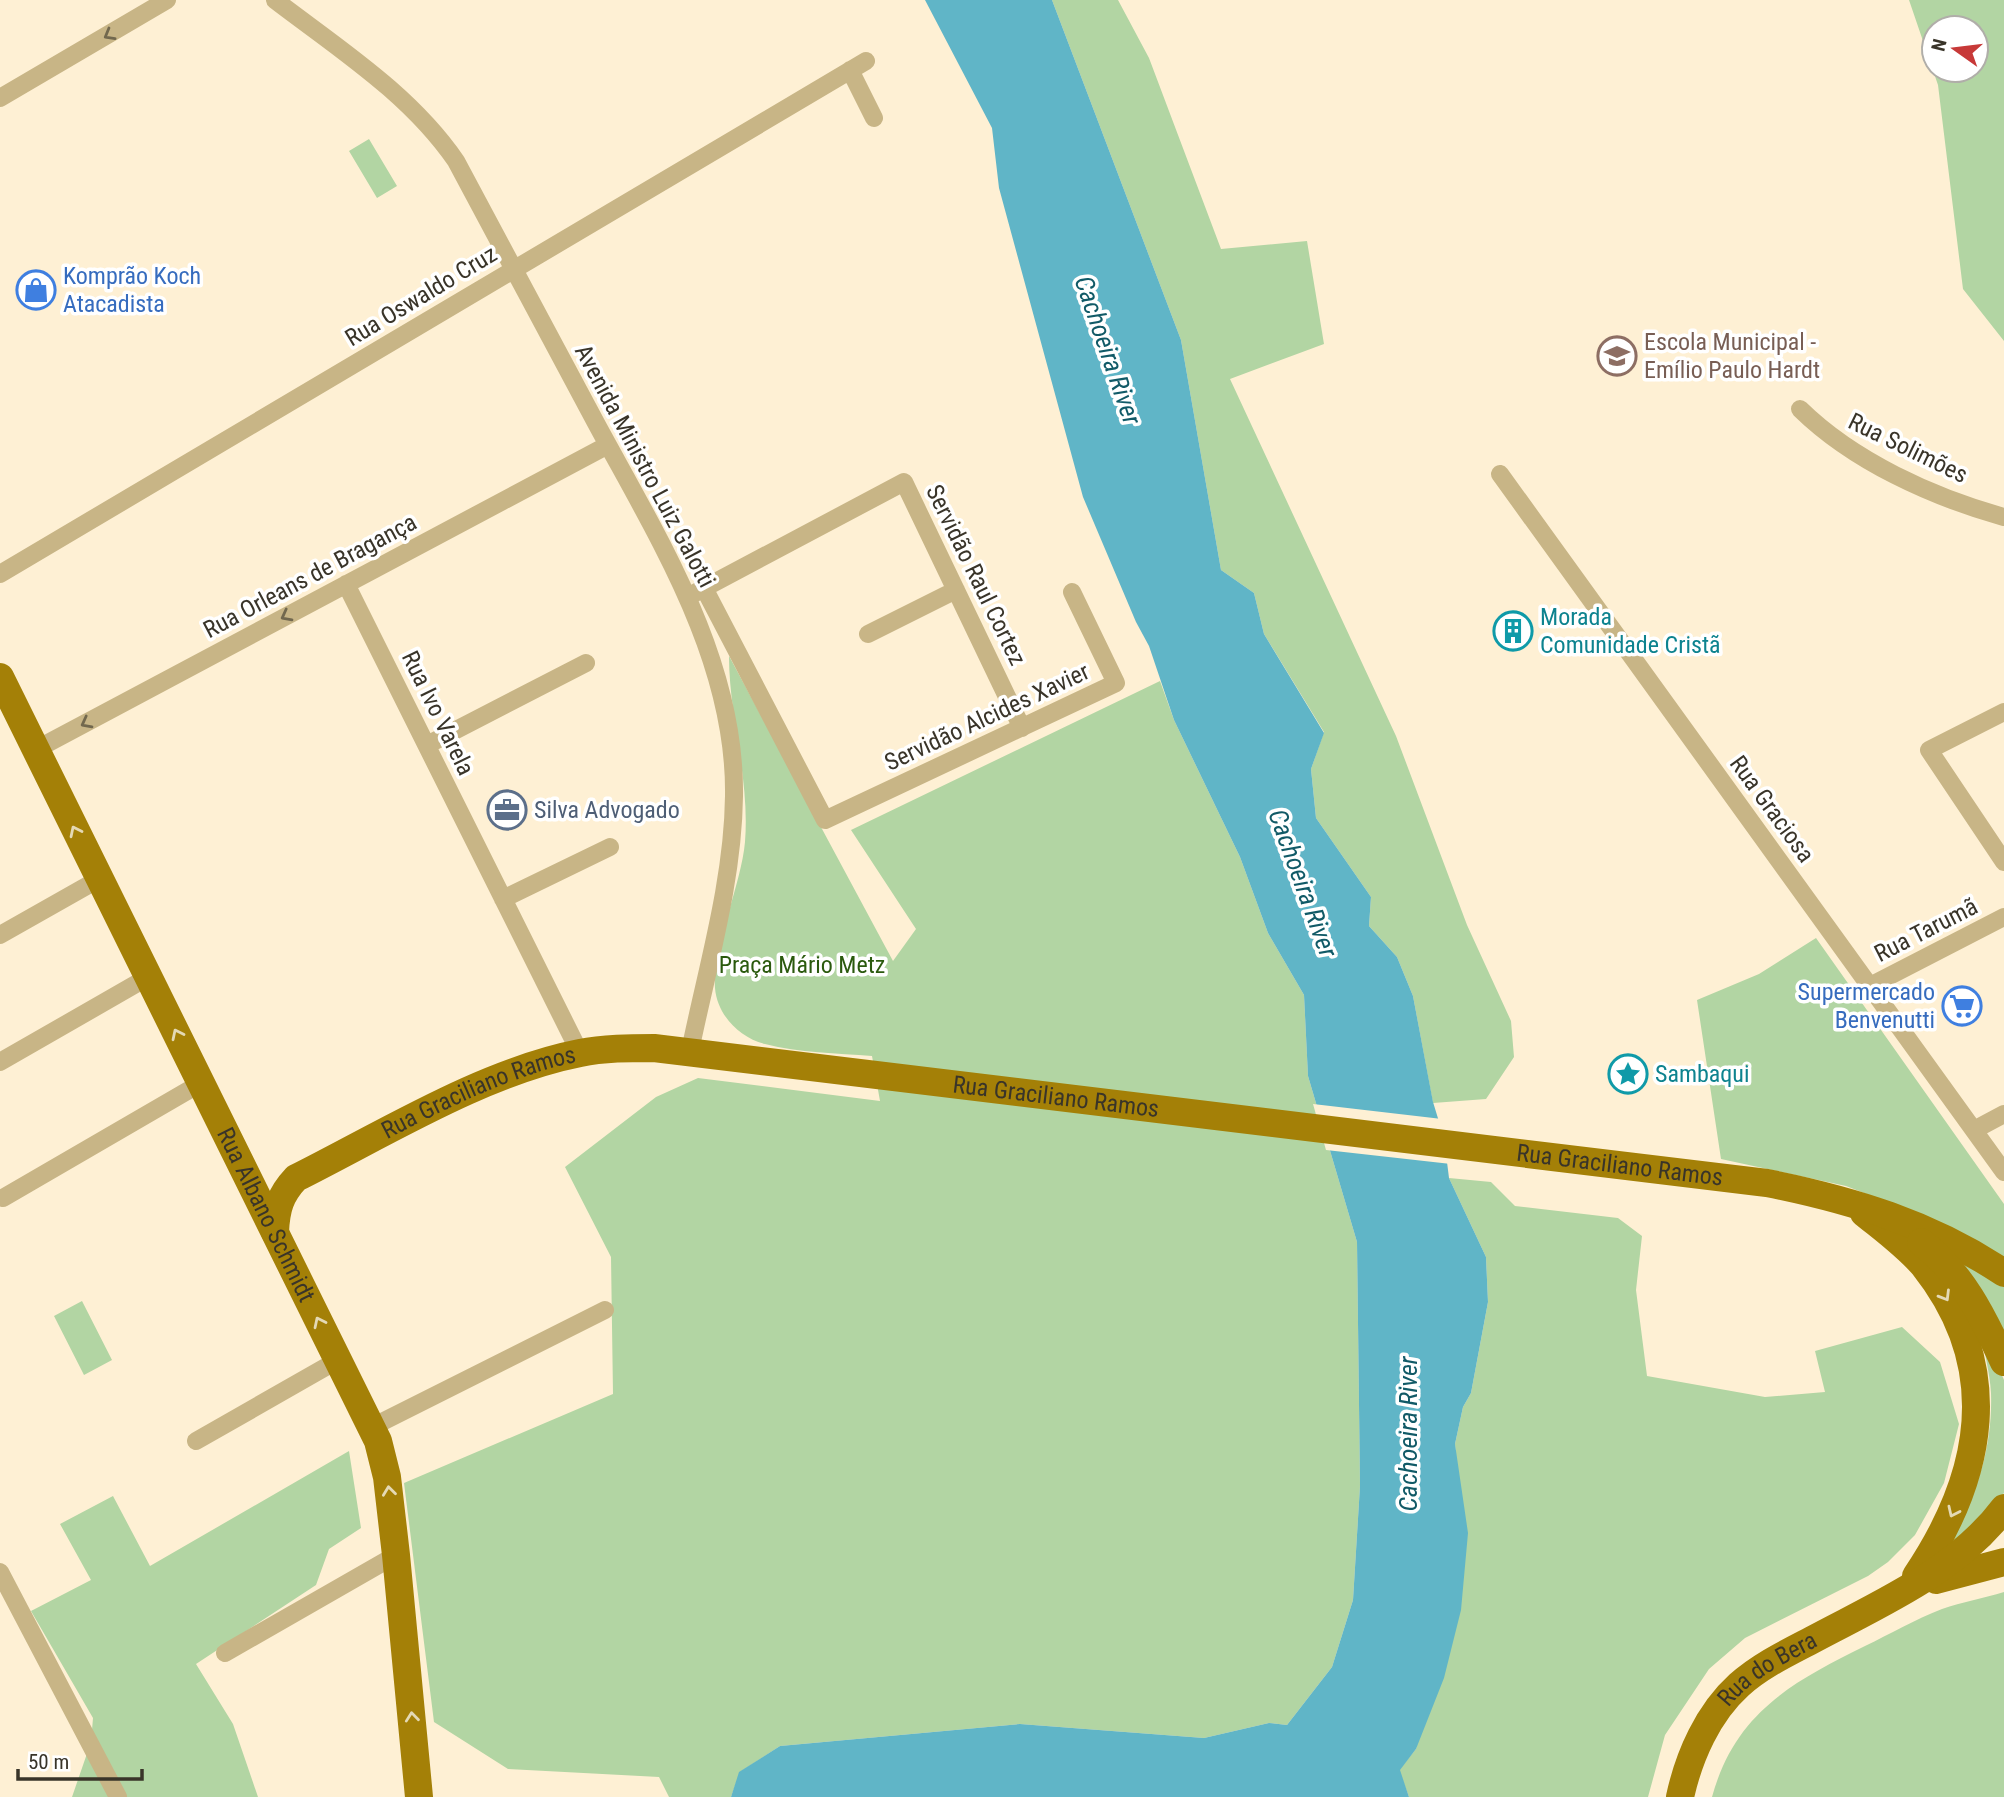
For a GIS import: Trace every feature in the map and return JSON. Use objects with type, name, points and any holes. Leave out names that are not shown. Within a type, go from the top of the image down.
[{"type":"main road","name":"Rua Albano Schmidt","points":[[0,677],[372,1427],[387,1477],[419,1791]]},
{"type":"main road","name":"Rua Graciliano Ramos","points":[[275,1233],[275,1210],[283,1191],[296,1178],[461,1095],[540,1063],[580,1053],[633,1048],[690,1051],[1767,1184],[1838,1200],[1912,1222],[2004,1273]]},
{"type":"main road","points":[[240,1161],[261,1175],[296,1178]]},
{"type":"main road","name":"Rua Graciliano Ramos","points":[[1838,1200],[1902,1230],[1945,1261],[1965,1286],[2004,1362]]},
{"type":"main road","points":[[1864,1213],[1924,1266],[1945,1294],[1962,1327],[1977,1378],[1980,1430],[1969,1476],[1933,1550],[1906,1590]]},
{"type":"main road","name":"Rua do Bera","points":[[1680,1797],[1700,1738],[1717,1710],[1739,1685],[1771,1661],[1906,1590],[1981,1536],[2004,1508]]},
{"type":"main road","name":"Rua do Bera","points":[[1906,1590],[2004,1562]]},
{"type":"street","points":[[0,99],[167,0]]},
{"type":"street","name":"Avenida Ministro Luiz Galotti","points":[[275,0],[379,79],[424,120],[456,161],[687,597],[714,666],[726,717],[734,795],[724,886],[690,1051]]},
{"type":"street","name":"Rua Oswaldo Cruz","points":[[0,573],[866,61]]},
{"type":"street","points":[[850,70],[874,118]]},
{"type":"street","name":"Rua Solimões","points":[[1800,409],[1825,433],[1878,466],[2004,517]]},
{"type":"street","name":"Rua Orleans de Bragança","points":[[36,750],[608,445]]},
{"type":"street","name":"Rua Graciosa","points":[[1500,474],[2004,1172]]},
{"type":"street","name":"Servidão Raul Cortez","points":[[704,588],[904,482],[1022,728]]},
{"type":"street","name":"Rua Ivo Varela","points":[[346,584],[580,1053]]},
{"type":"street","points":[[687,597],[704,588]]},
{"type":"street","name":"Servidão Alcides Xavier","points":[[704,588],[825,820],[1116,683],[1072,592]]},
{"type":"street","points":[[868,634],[956,590]]},
{"type":"street","points":[[426,745],[586,663]]},
{"type":"street","points":[[2004,712],[1929,750],[2004,862]]},
{"type":"street","points":[[503,899],[610,846]]},
{"type":"street","points":[[0,935],[99,879]]},
{"type":"street","name":"Rua Tarumã","points":[[1870,986],[2004,917]]},
{"type":"street","points":[[0,1062],[148,977]]},
{"type":"street","points":[[3,1198],[201,1083]]},
{"type":"street","points":[[1973,1130],[2004,1114]]},
{"type":"street","points":[[372,1427],[606,1310]]},
{"type":"street","points":[[196,1441],[338,1360]]},
{"type":"street","points":[[225,1653],[396,1555]]},
{"type":"street","points":[[0,1572],[118,1797]]},
{"type":"green space","points":[[1052,0],[1118,0],[1149,58],[1221,249],[1307,241],[1324,344],[1230,379],[1396,736],[1467,925],[1511,1021],[1514,1057],[1486,1099],[1433,1103],[1413,996],[1397,957],[1369,926],[1371,897],[1316,818],[1311,769],[1324,732],[1264,634],[1254,593],[1221,570],[1181,340]]},
{"type":"green space","points":[[1909,0],[2004,0],[2004,341],[1963,289],[1938,84],[1990,84],[1990,14],[1920,14],[1920,32]]},
{"type":"green space","points":[[369,139],[397,186],[377,198],[349,151]]},
{"type":"green space","name":"Praça Mário Metz","points":[[729,656],[893,961],[916,929],[851,830],[1160,681],[1174,720],[1240,857],[1268,933],[1304,995],[1308,1076],[1357,1242],[1360,1486],[1353,1600],[1332,1667],[1287,1725],[1269,1723],[1204,1738],[1020,1724],[780,1746],[740,1772],[731,1797],[669,1797],[659,1777],[508,1769],[434,1722],[404,1483],[613,1394],[611,1257],[565,1167],[656,1097],[698,1078],[880,1101],[872,1056],[765,1044],[739,1031],[720,1007],[715,988],[715,972],[742,859],[746,818]]},
{"type":"green space","points":[[1816,938],[2004,1204],[2004,1265],[1877,1198],[1846,1186],[1721,1159],[1697,1000],[1759,974]]},
{"type":"green space","points":[[1449,1178],[1491,1182],[1515,1206],[1618,1218],[1642,1236],[1636,1290],[1647,1376],[1765,1397],[1825,1392],[1815,1351],[1902,1327],[1940,1362],[1959,1424],[1944,1483],[1915,1535],[1888,1562],[1868,1576],[1745,1638],[1709,1669],[1665,1735],[1648,1797],[1409,1797],[1399,1770],[1416,1749],[1458,1479],[1455,1444],[1463,1407],[1471,1393],[1488,1302],[1486,1257]]},
{"type":"green space","points":[[1954,1258],[2004,1286],[2004,1332]]},
{"type":"green space","points":[[82,1301],[112,1360],[84,1375],[54,1316]]},
{"type":"green space","points":[[1982,1329],[2004,1380],[2004,1493],[1977,1527],[1940,1556],[1971,1499],[1979,1479],[1989,1437],[1991,1393]]},
{"type":"green space","points":[[349,1451],[361,1528],[329,1549],[316,1585],[196,1664],[233,1724],[258,1797],[72,1797],[91,1742],[93,1718],[31,1611],[91,1580],[60,1524],[113,1496],[150,1566]]},
{"type":"green space","points":[[2004,1592],[2004,1797],[1712,1797],[1722,1768],[1735,1743],[1751,1722],[1791,1687],[1838,1659],[1923,1617]]},
{"type":"water","name":"Cachoeira River","points":[[925,0],[1052,0],[1181,340],[1221,570],[1254,593],[1264,634],[1324,733],[1311,769],[1316,818],[1371,897],[1369,926],[1397,957],[1413,996],[1433,1102],[1444,1138],[1449,1178],[1486,1257],[1488,1302],[1471,1393],[1463,1407],[1455,1444],[1468,1533],[1461,1610],[1444,1678],[1416,1749],[1400,1770],[1409,1797],[731,1797],[739,1772],[780,1746],[1020,1724],[1204,1738],[1269,1723],[1287,1725],[1332,1667],[1353,1600],[1360,1486],[1357,1242],[1308,1076],[1304,995],[1268,933],[1240,857],[1174,720],[1149,646],[1136,622],[1083,497],[999,188],[992,128]]},
{"type":"pier","points":[[1313,1104],[1442,1119],[1451,1164],[1326,1150]]},
{"type":"place","name":"Komprão Koch Atacadista","points":[[36,290]]},
{"type":"place","name":"Escola Municipal - Emílio Paulo Hardt","points":[[1617,356]]},
{"type":"place","name":"Morada Comunidade Cristã","points":[[1513,631]]},
{"type":"place","name":"Silva Advogado","points":[[507,810]]},
{"type":"place","name":"Supermercado Benvenutti","points":[[1962,1006]]},
{"type":"place","name":"Sambaqui","points":[[1628,1074]]}]
